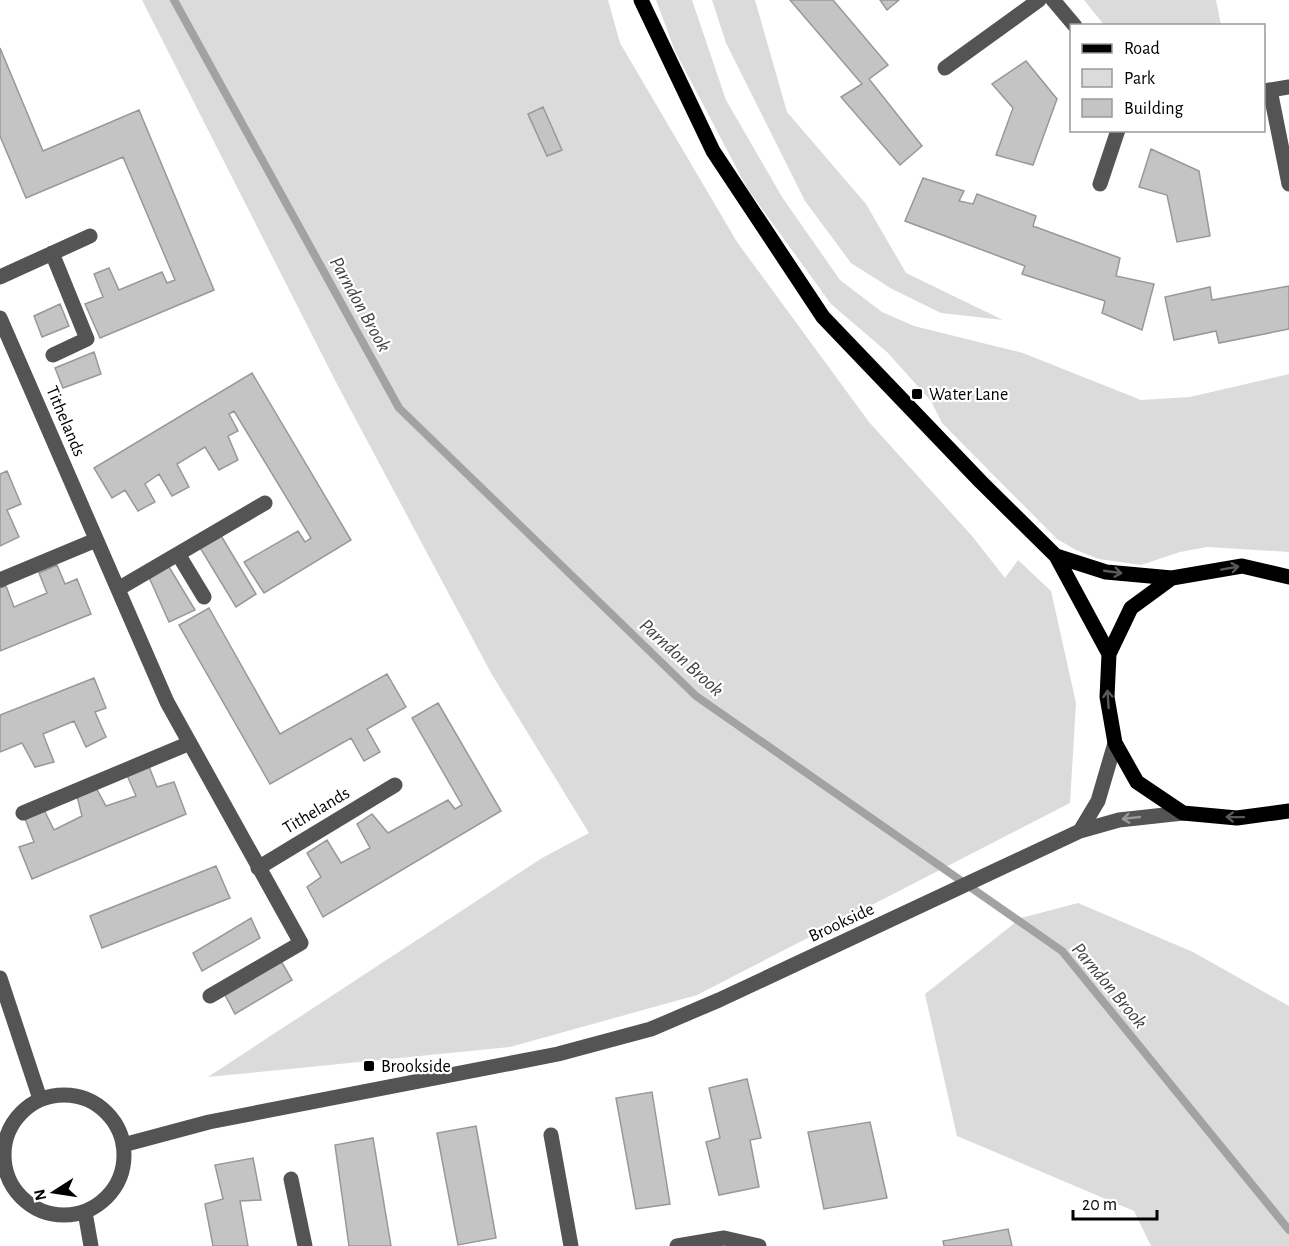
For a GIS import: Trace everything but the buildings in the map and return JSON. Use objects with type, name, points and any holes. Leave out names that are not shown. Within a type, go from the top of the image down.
[{"type":"main road","points":[[641,0],[713,151],[824,317],[981,482],[1056,556],[1109,654]]},
{"type":"main road","points":[[1056,556],[1106,572],[1172,578],[1242,566],[1289,577]]},
{"type":"main road","points":[[1172,578],[1131,608],[1109,654],[1107,698],[1115,743],[1137,782],[1183,813],[1237,818],[1288,813]]},
{"type":"street","points":[[945,68],[1040,0]]},
{"type":"street","points":[[1053,0],[1073,24]]},
{"type":"street","points":[[1289,87],[1267,91],[1289,184]]},
{"type":"street","points":[[1100,184],[1117,132]]},
{"type":"street","points":[[0,277],[90,236]]},
{"type":"street","points":[[52,253],[87,339],[53,355]]},
{"type":"street","name":"Tithelands","points":[[0,318],[167,702],[301,943],[210,996]]},
{"type":"street","points":[[118,589],[265,503]]},
{"type":"street","points":[[0,580],[96,540]]},
{"type":"street","points":[[178,554],[204,597]]},
{"type":"street","points":[[23,813],[190,742]]},
{"type":"street","points":[[1080,831],[1098,801],[1115,743]]},
{"type":"street","name":"Tithelands","points":[[258,868],[395,785]]},
{"type":"street","name":"Brookside","points":[[123,1144],[209,1122],[558,1054],[651,1029],[719,1000],[1080,831],[1119,820],[1183,813]]},
{"type":"street","points":[[0,978],[39,1099]]},
{"type":"street","points":[[57,1094],[75,1095],[92,1101],[107,1112],[117,1127],[123,1144],[123,1165],[116,1185],[102,1201],[85,1212],[65,1215],[45,1212],[27,1203],[2,1170],[6,1136],[14,1121],[25,1108],[39,1099],[57,1094]]},
{"type":"street","points":[[551,1135],[571,1246]]},
{"type":"street","points":[[291,1179],[305,1246]]},
{"type":"street","points":[[85,1212],[91,1246]]},
{"type":"street","points":[[677,1246],[724,1238],[759,1246]]},
{"type":"green space","points":[[142,0],[608,0],[620,43],[737,242],[869,422],[972,536],[1005,578],[1018,560],[1051,591],[1076,703],[1070,803],[697,995],[510,1047],[208,1077],[542,858],[589,833],[491,673],[339,388]]},
{"type":"green space","points":[[656,0],[692,0],[726,100],[782,197],[840,280],[882,312],[914,326],[1023,353],[1141,400],[1190,397],[1289,374],[1289,552],[1207,547],[1180,552],[1141,565],[1099,559],[1057,539],[942,423],[931,401],[887,352],[831,304],[747,188],[675,51]]},
{"type":"green space","points":[[712,0],[755,0],[787,112],[866,204],[906,273],[1003,320],[941,313],[892,289],[851,263],[805,201],[726,43]]},
{"type":"green space","points":[[1084,0],[1216,0],[1221,24],[1103,24]]},
{"type":"green space","points":[[1078,903],[1193,952],[1289,1006],[1289,1246],[1151,1246],[1134,1211],[957,1136],[925,994],[1021,918]]},
{"type":"waterway","name":"Parndon Brook","points":[[174,0],[399,408],[696,696],[1062,951],[1289,1230]]},
{"type":"place","name":"Water Lane","points":[[917,394]]},
{"type":"place","name":"Brookside","points":[[369,1066]]}]
